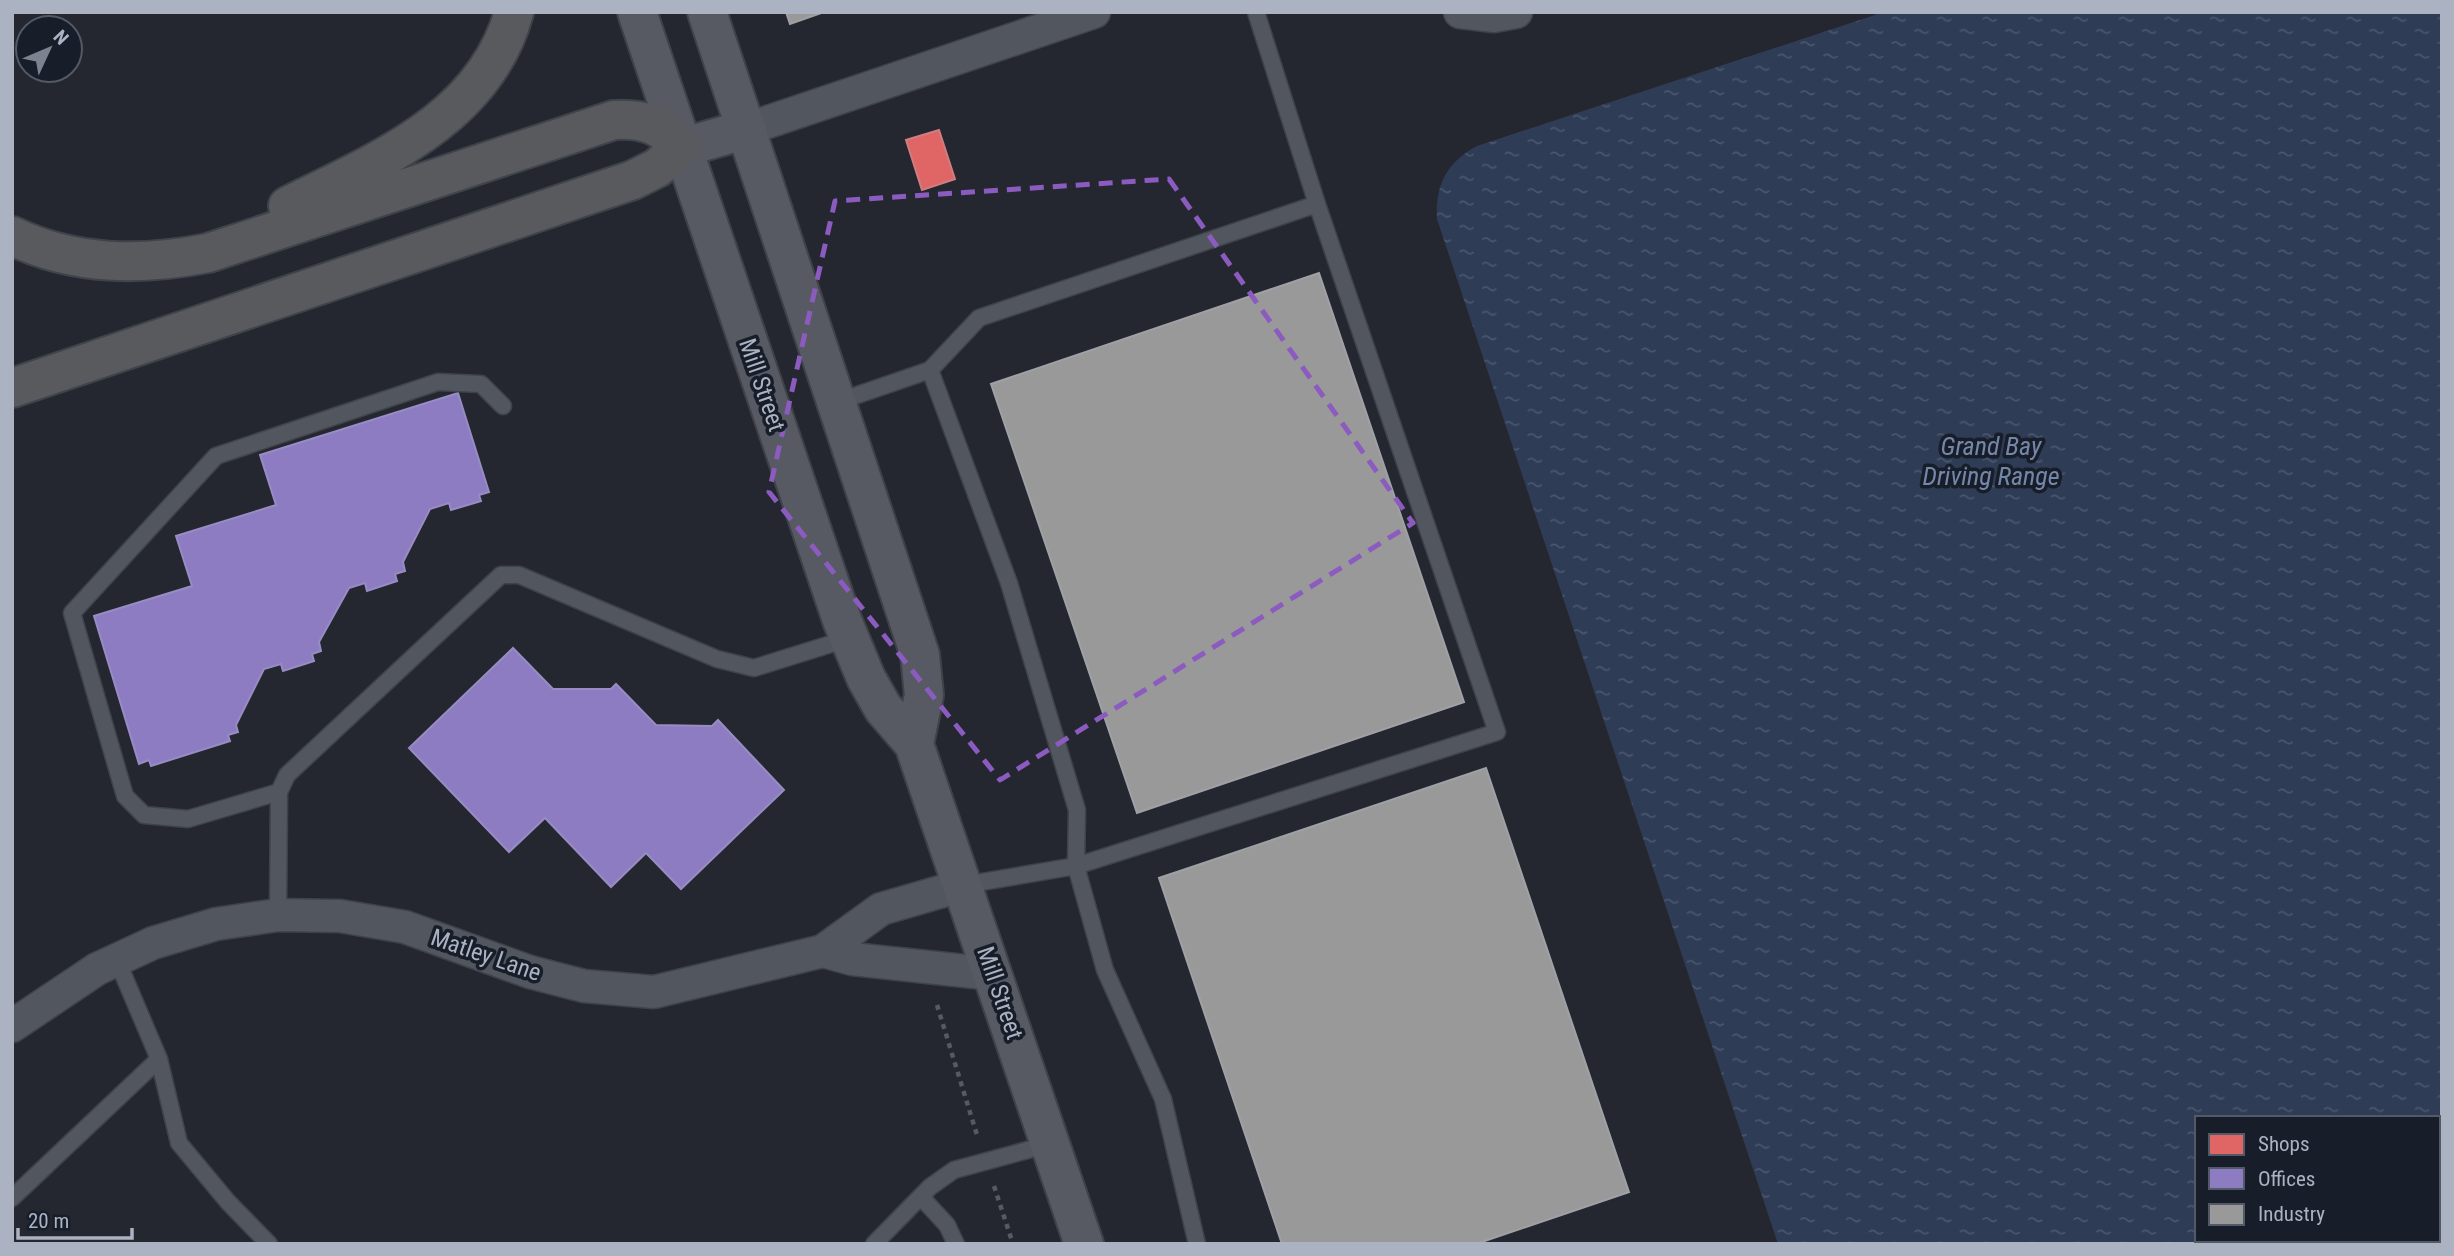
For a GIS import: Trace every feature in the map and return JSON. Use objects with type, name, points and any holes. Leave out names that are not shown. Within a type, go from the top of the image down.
[{"type":"highway","points":[[208,253],[267,217],[397,152],[427,130],[481,80],[498,52],[514,12]]},
{"type":"highway","points":[[12,236],[51,251],[128,263],[169,260],[208,253],[614,120],[649,122],[661,128],[681,148],[657,169],[633,180],[12,388]]},
{"type":"main road","name":"Mill Street","points":[[637,12],[681,148],[850,638],[866,678],[883,708],[914,744],[1084,1244]]},
{"type":"main road","name":"Mill Street","points":[[707,12],[920,655],[923,695],[914,744]]},
{"type":"main road","points":[[681,148],[747,129]]},
{"type":"street","points":[[747,129],[1094,12]]},
{"type":"street","points":[[1460,12],[1494,16],[1516,12]]},
{"type":"street","name":"Matley Lane","points":[[12,1026],[97,969],[153,943],[216,924],[278,915],[340,916],[404,926],[530,972],[584,986],[654,992],[823,951],[881,909],[964,886]]},
{"type":"street","points":[[823,951],[852,959],[993,974]]},
{"type":"lane","points":[[964,886],[1076,866],[1497,732],[1317,204],[1256,12]]},
{"type":"lane","points":[[837,402],[930,370],[979,318],[1317,204]]},
{"type":"lane","points":[[930,370],[1009,583],[1077,810],[1076,866],[1105,970],[1163,1099],[1197,1244]]},
{"type":"lane","points":[[279,792],[188,819],[144,815],[125,796],[72,614],[216,456],[438,382],[481,384],[503,406]]},
{"type":"lane","points":[[278,915],[279,792],[287,775],[501,575],[519,575],[717,659],[754,668],[850,638]]},
{"type":"lane","points":[[117,960],[159,1059],[179,1143],[228,1202],[269,1244]]},
{"type":"lane","points":[[12,1198],[159,1059]]},
{"type":"lane","points":[[874,1244],[921,1197],[954,1170],[1050,1144]]},
{"type":"lane","points":[[921,1197],[947,1225],[956,1244]]},
{"type":"path","points":[[937,1005],[976,1133]]},
{"type":"highlighted area","points":[[1169,179],[1413,523],[1000,780],[769,492],[835,201]]},
{"type":"water","name":"Grand Bay Driving Range","points":[[1884,12],[2442,12],[2442,1244],[1778,1244],[1437,219],[1438,196],[1445,176],[1467,152],[1477,146]]},
{"type":"building: Shops","points":[[939,130],[955,179],[922,190],[906,140]]},
{"type":"building: Offices","points":[[458,393],[489,492],[479,495],[481,501],[451,510],[449,503],[430,509],[403,562],[405,571],[395,574],[397,581],[367,591],[365,583],[349,588],[319,642],[321,651],[312,654],[314,661],[283,671],[281,664],[264,669],[236,725],[238,732],[228,735],[230,741],[151,766],[149,760],[139,764],[94,616],[192,586],[176,536],[276,505],[260,455]]},
{"type":"building: Offices","points":[[513,648],[553,689],[611,689],[616,684],[656,725],[712,726],[718,720],[784,790],[681,889],[646,853],[611,887],[545,818],[509,852],[409,748]]},
{"type":"building: Industry","points":[[786,12],[824,12],[790,24]]},
{"type":"building: Industry","points":[[1319,273],[1464,702],[1137,813],[991,384]]},
{"type":"building: Industry","points":[[1486,768],[1629,1192],[1476,1244],[1282,1244],[1159,878]]}]
